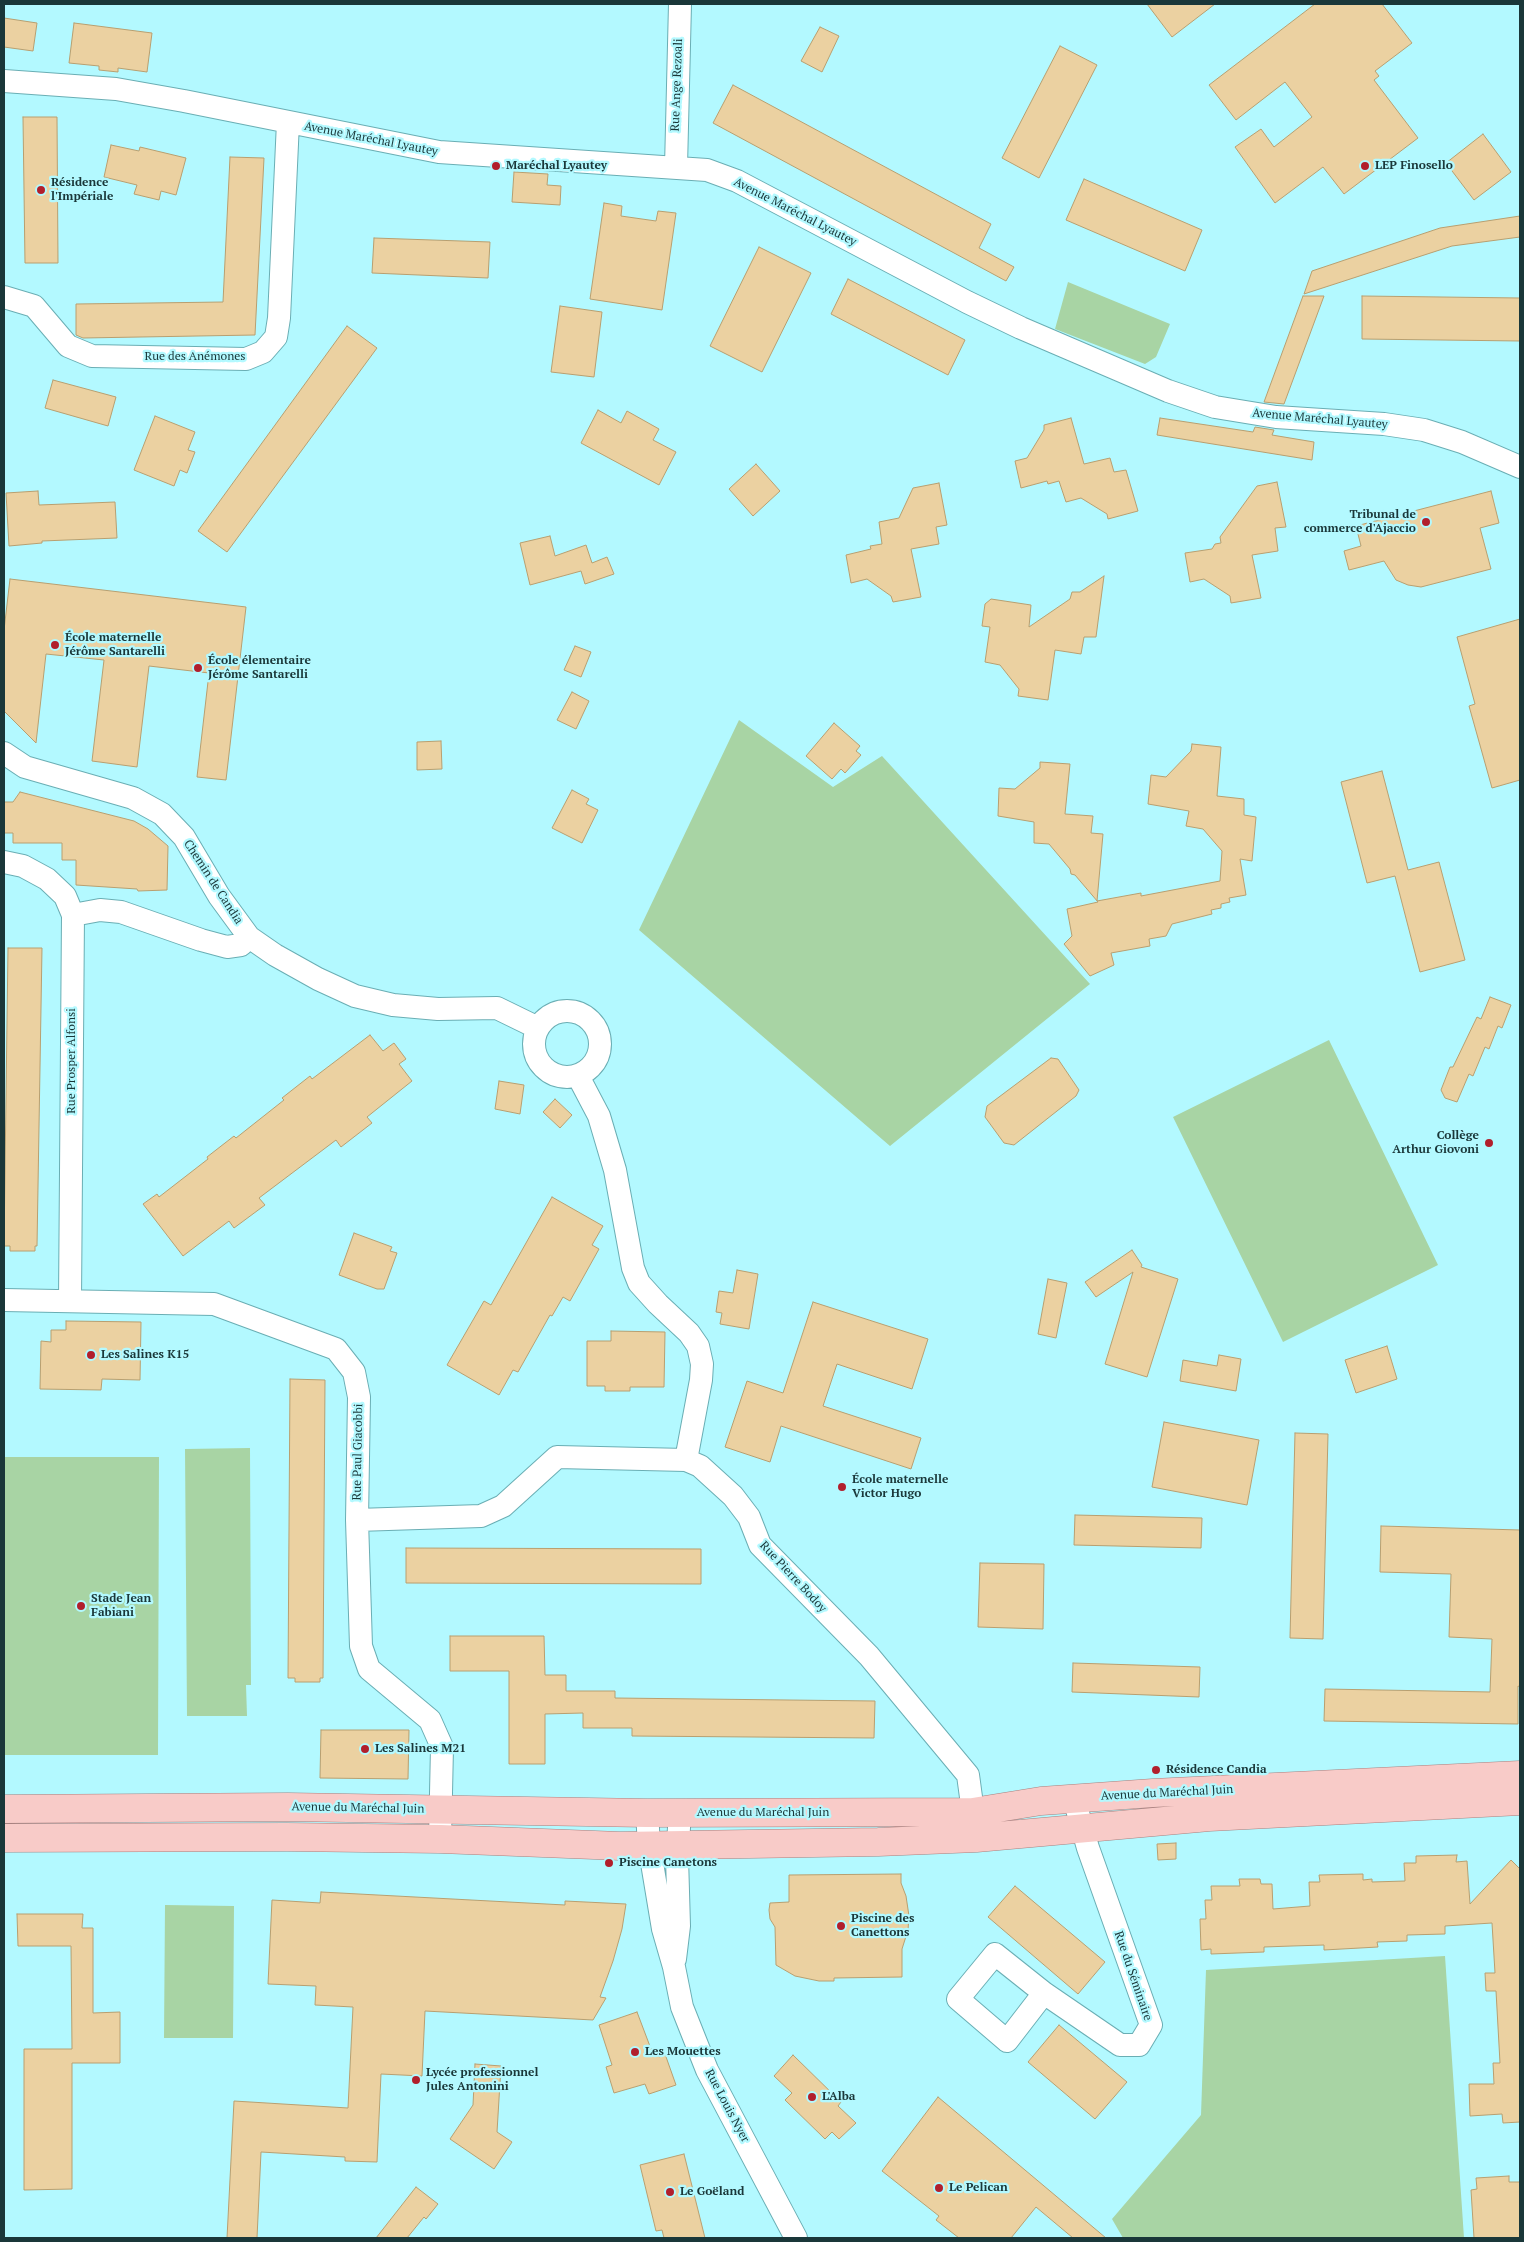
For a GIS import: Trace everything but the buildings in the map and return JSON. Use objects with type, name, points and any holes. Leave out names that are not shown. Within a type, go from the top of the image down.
[{"type":"main road","name":"Avenue du Maréchal Juin","points":[[4,1810],[288,1807],[647,1813],[973,1812],[1041,1801],[1153,1793],[1520,1776]]},
{"type":"main road","points":[[4,1838],[440,1839],[620,1846],[976,1838],[1209,1817],[1520,1801]]},
{"type":"street","name":"Rue Ange Rezoali","points":[[676,167],[680,4]]},
{"type":"street","name":"Avenue Maréchal Lyautey","points":[[4,81],[116,89],[439,152],[707,170],[738,181],[966,302],[1021,328],[1168,391],[1216,407],[1276,417],[1384,424],[1424,430],[1462,442],[1520,467]]},
{"type":"street","name":"Rue des Anémones","points":[[4,297],[34,306],[68,346],[92,356],[246,359],[263,352],[276,337],[280,318],[288,122]]},
{"type":"street","name":"Chemin de Candia","points":[[4,753],[25,768],[133,798],[162,814],[184,837],[219,896],[249,937],[275,955],[318,979],[355,996],[393,1005],[438,1008],[497,1008],[538,1028]]},
{"type":"street","name":"Rue Prosper Alfonsi","points":[[4,862],[23,866],[47,879],[65,896],[73,915],[70,1300]]},
{"type":"street","points":[[73,915],[100,910],[121,912],[201,940],[227,947],[241,945],[249,937]]},
{"type":"street","points":[[564,1011],[585,1015],[593,1022],[601,1042],[600,1053],[596,1063],[588,1071],[578,1076],[559,1077],[542,1066],[535,1053],[534,1044],[538,1028],[545,1019],[564,1011]]},
{"type":"street","points":[[578,1076],[598,1116],[615,1170],[633,1268],[639,1283],[658,1304],[690,1332],[698,1346],[702,1364],[701,1380],[686,1460]]},
{"type":"street","name":"Rue Paul Giacobbi","points":[[4,1300],[214,1304],[336,1349],[354,1372],[359,1397],[357,1520],[361,1646],[369,1669],[430,1720],[442,1747],[440,1839]]},
{"type":"street","name":"Rue Pierre Bodoy","points":[[357,1520],[481,1516],[503,1506],[557,1457],[686,1460],[700,1466],[733,1496],[748,1517],[760,1545],[869,1656],[968,1775],[973,1812]]},
{"type":"street","name":"Rue du Séminaire","points":[[1044,1993],[1120,2045],[1139,2045],[1151,2025],[1082,1828],[1074,1799]]},
{"type":"street","name":"Rue Louis Nyer","points":[[674,1967],[679,1926],[677,1845],[680,1812]]},
{"type":"street","name":"Rue Louis Nyer","points":[[647,1813],[649,1844],[663,1929],[674,1967],[682,2007],[707,2070],[796,2238]]},
{"type":"green space","points":[[1068,282],[1170,324],[1156,357],[1145,364],[1055,329]]},
{"type":"green space","points":[[739,720],[833,787],[882,756],[1090,984],[890,1146],[639,930]]},
{"type":"green space","points":[[1329,1040],[1438,1265],[1283,1342],[1173,1117]]},
{"type":"green space","points":[[250,1448],[251,1685],[246,1685],[247,1716],[187,1716],[185,1449]]},
{"type":"green space","name":"Stade Jean Fabiani","points":[[4,1457],[159,1457],[158,1755],[4,1755]]},
{"type":"green space","points":[[165,1905],[234,1906],[233,2038],[164,2038]]},
{"type":"green space","points":[[1445,1956],[1464,2238],[1123,2238],[1112,2219],[1201,2115],[1206,1970]]},
{"type":"place","name":"Maréchal Lyautey","points":[[496,166]]},
{"type":"place","name":"LEP Finosello","points":[[1365,166]]},
{"type":"place","name":"Résidence l'Impériale","points":[[41,190]]},
{"type":"place","name":"Tribunal de commerce d'Ajaccio","points":[[1426,522]]},
{"type":"place","name":"École maternelle Jérôme Santarelli","points":[[55,645]]},
{"type":"place","name":"École élementaire Jérôme Santarelli","points":[[198,668]]},
{"type":"place","name":"Collège Arthur Giovoni","points":[[1489,1143]]},
{"type":"place","name":"Les Salines K15","points":[[91,1355]]},
{"type":"place","name":"École maternelle Victor Hugo","points":[[842,1487]]},
{"type":"place","name":"Stade Jean Fabiani","points":[[81,1606]]},
{"type":"place","name":"Les Salines M21","points":[[365,1749]]},
{"type":"place","name":"Résidence Candia","points":[[1156,1770]]},
{"type":"place","name":"Piscine Canetons","points":[[609,1863]]},
{"type":"place","name":"Piscine des Canettons","points":[[841,1926]]},
{"type":"place","name":"Les Mouettes","points":[[635,2052]]},
{"type":"place","name":"Lycée professionnel Jules Antonini","points":[[416,2080]]},
{"type":"place","name":"L'Alba","points":[[812,2097]]},
{"type":"place","name":"Le Pelican","points":[[939,2188]]},
{"type":"place","name":"Le Goëland","points":[[670,2192]]}]
